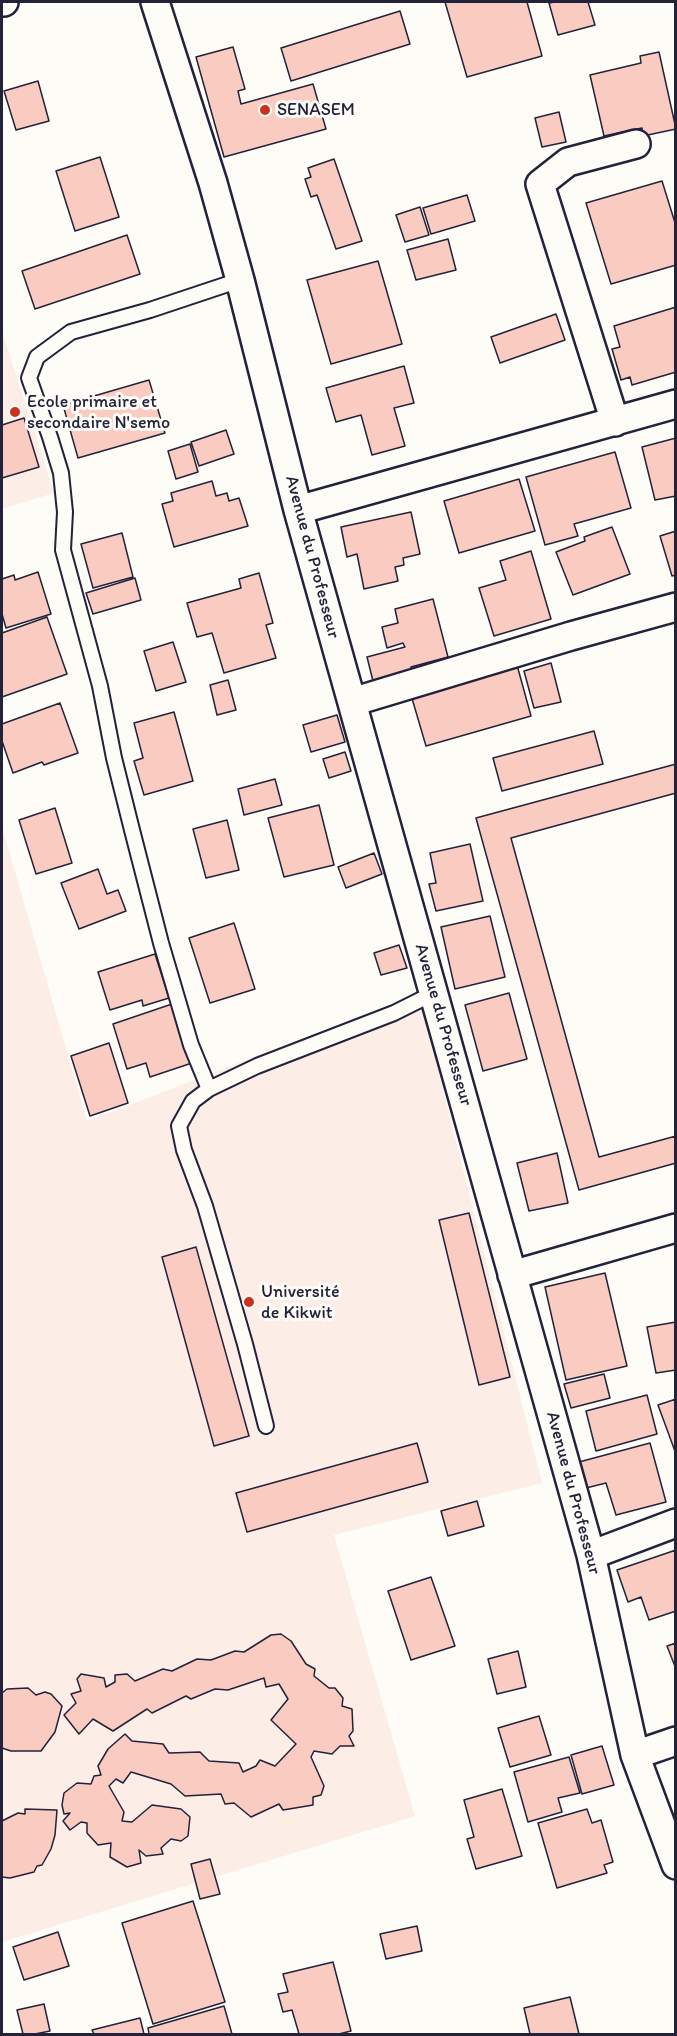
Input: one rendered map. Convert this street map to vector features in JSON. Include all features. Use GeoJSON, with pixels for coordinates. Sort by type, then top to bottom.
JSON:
{"type":"FeatureCollection","features":[{"type":"Feature","properties":{"kind":"street","name":"Avenue du Professeur"},"geometry":{"type":"LineString","coordinates":[[155,2],[213,183],[298,510],[591,1555],[635,1755],[675,1865]]}},
{"type":"Feature","properties":{"kind":"street"},"geometry":{"type":"LineString","coordinates":[[615,422],[540,184],[568,162],[636,144]]}},
{"type":"Feature","properties":{"kind":"street"},"geometry":{"type":"LineString","coordinates":[[298,510],[675,404]]}},
{"type":"Feature","properties":{"kind":"street"},"geometry":{"type":"LineString","coordinates":[[352,702],[675,607]]}},
{"type":"Feature","properties":{"kind":"street"},"geometry":{"type":"LineString","coordinates":[[512,1275],[675,1228]]}},
{"type":"Feature","properties":{"kind":"street"},"geometry":{"type":"LineString","coordinates":[[591,1555],[675,1523]]}},
{"type":"Feature","properties":{"kind":"street"},"geometry":{"type":"LineString","coordinates":[[635,1755],[675,1741]]}},
{"type":"Feature","properties":{"kind":"lane"},"geometry":{"type":"LineString","coordinates":[[209,1089],[191,1045],[161,943],[135,841],[114,758],[100,686],[63,550],[65,512],[61,473],[29,378],[37,357],[71,332],[150,310],[240,280]]}},
{"type":"Feature","properties":{"kind":"lane"},"geometry":{"type":"LineString","coordinates":[[266,1426],[205,1206],[179,1136],[179,1126],[193,1101],[209,1089],[257,1066],[394,1013],[434,993]]}},
{"type":"Feature","properties":{"kind":"shaded area","name":"Ecole primaire et secondaire N'semo"},"geometry":{"type":"Polygon","coordinates":[[[2,331],[54,493],[2,509],[2,331]]]}},
{"type":"Feature","properties":{"kind":"shaded area","name":"Université de Kikwit"},"geometry":{"type":"Polygon","coordinates":[[[2,827],[87,1121],[419,994],[542,1483],[334,1535],[415,1816],[2,1942],[2,827]]]}},
{"type":"Feature","properties":{"kind":"building"},"geometry":{"type":"Polygon","coordinates":[[[445,2],[527,2],[542,56],[467,77],[445,2]]]}},
{"type":"Feature","properties":{"kind":"building"},"geometry":{"type":"Polygon","coordinates":[[[588,2],[595,25],[558,35],[549,3],[588,2]]]}},
{"type":"Feature","properties":{"kind":"building"},"geometry":{"type":"Polygon","coordinates":[[[400,11],[410,44],[291,81],[281,48],[400,11]]]}},
{"type":"Feature","properties":{"kind":"building"},"geometry":{"type":"Polygon","coordinates":[[[233,47],[245,89],[238,91],[241,104],[313,84],[326,129],[224,157],[196,57],[233,47]]]}},
{"type":"Feature","properties":{"kind":"building"},"geometry":{"type":"Polygon","coordinates":[[[659,52],[676,129],[643,136],[642,128],[604,136],[590,75],[641,63],[640,56],[659,52]]]}},
{"type":"Feature","properties":{"kind":"building"},"geometry":{"type":"Polygon","coordinates":[[[38,81],[49,121],[16,130],[4,91],[38,81]]]}},
{"type":"Feature","properties":{"kind":"building"},"geometry":{"type":"Polygon","coordinates":[[[559,112],[566,142],[542,147],[535,118],[559,112]]]}},
{"type":"Feature","properties":{"kind":"building"},"geometry":{"type":"Polygon","coordinates":[[[100,157],[119,217],[75,231],[56,171],[100,157]]]}},
{"type":"Feature","properties":{"kind":"building"},"geometry":{"type":"Polygon","coordinates":[[[334,159],[362,241],[336,249],[317,195],[311,197],[305,179],[311,177],[308,168],[334,159]]]}},
{"type":"Feature","properties":{"kind":"building"},"geometry":{"type":"Polygon","coordinates":[[[662,181],[676,226],[676,265],[611,284],[586,203],[662,181]]]}},
{"type":"Feature","properties":{"kind":"building"},"geometry":{"type":"Polygon","coordinates":[[[467,195],[475,221],[431,234],[423,208],[467,195]]]}},
{"type":"Feature","properties":{"kind":"building"},"geometry":{"type":"Polygon","coordinates":[[[420,207],[429,235],[405,242],[396,215],[420,207]]]}},
{"type":"Feature","properties":{"kind":"building"},"geometry":{"type":"Polygon","coordinates":[[[127,235],[140,274],[35,309],[22,271],[127,235]]]}},
{"type":"Feature","properties":{"kind":"building"},"geometry":{"type":"Polygon","coordinates":[[[448,239],[456,270],[416,280],[407,250],[448,239]]]}},
{"type":"Feature","properties":{"kind":"building"},"geometry":{"type":"Polygon","coordinates":[[[378,261],[402,344],[331,364],[307,280],[378,261]]]}},
{"type":"Feature","properties":{"kind":"building"},"geometry":{"type":"Polygon","coordinates":[[[676,307],[676,372],[632,385],[630,377],[621,380],[612,349],[620,347],[614,326],[676,307]]]}},
{"type":"Feature","properties":{"kind":"building"},"geometry":{"type":"Polygon","coordinates":[[[556,314],[565,340],[500,363],[491,337],[556,314]]]}},
{"type":"Feature","properties":{"kind":"building"},"geometry":{"type":"Polygon","coordinates":[[[404,366],[414,403],[394,408],[405,446],[372,455],[361,415],[336,422],[326,388],[404,366]]]}},
{"type":"Feature","properties":{"kind":"building"},"geometry":{"type":"Polygon","coordinates":[[[149,380],[165,433],[78,458],[63,405],[149,380]]]}},
{"type":"Feature","properties":{"kind":"building"},"geometry":{"type":"Polygon","coordinates":[[[24,418],[39,467],[2,478],[2,425],[24,418]]]}},
{"type":"Feature","properties":{"kind":"building"},"geometry":{"type":"Polygon","coordinates":[[[226,430],[234,454],[199,466],[191,442],[226,430]]]}},
{"type":"Feature","properties":{"kind":"building"},"geometry":{"type":"Polygon","coordinates":[[[676,438],[676,496],[655,500],[642,447],[676,438]]]}},
{"type":"Feature","properties":{"kind":"building"},"geometry":{"type":"Polygon","coordinates":[[[190,444],[198,472],[176,479],[168,451],[190,444]]]}},
{"type":"Feature","properties":{"kind":"building"},"geometry":{"type":"Polygon","coordinates":[[[615,452],[631,508],[574,524],[578,536],[545,545],[526,477],[615,452]]]}},
{"type":"Feature","properties":{"kind":"building"},"geometry":{"type":"Polygon","coordinates":[[[519,479],[535,531],[459,553],[444,501],[519,479]]]}},
{"type":"Feature","properties":{"kind":"building"},"geometry":{"type":"Polygon","coordinates":[[[212,481],[216,496],[227,493],[229,501],[239,498],[248,526],[174,547],[162,504],[173,501],[171,493],[212,481]]]}},
{"type":"Feature","properties":{"kind":"building"},"geometry":{"type":"Polygon","coordinates":[[[411,512],[420,554],[403,558],[404,565],[395,567],[398,581],[364,589],[357,554],[347,557],[341,527],[411,512]]]}},
{"type":"Feature","properties":{"kind":"building"},"geometry":{"type":"Polygon","coordinates":[[[612,527],[630,574],[573,595],[556,552],[585,541],[584,537],[612,527]]]}},
{"type":"Feature","properties":{"kind":"building"},"geometry":{"type":"Polygon","coordinates":[[[676,531],[676,575],[672,576],[660,536],[676,531]]]}},
{"type":"Feature","properties":{"kind":"building"},"geometry":{"type":"Polygon","coordinates":[[[122,533],[133,577],[93,588],[81,544],[122,533]]]}},
{"type":"Feature","properties":{"kind":"building"},"geometry":{"type":"Polygon","coordinates":[[[531,551],[551,619],[494,636],[479,588],[506,580],[500,561],[531,551]]]}},
{"type":"Feature","properties":{"kind":"building"},"geometry":{"type":"Polygon","coordinates":[[[38,572],[51,614],[6,628],[2,614],[2,579],[14,575],[15,580],[38,572]]]}},
{"type":"Feature","properties":{"kind":"building"},"geometry":{"type":"Polygon","coordinates":[[[259,573],[273,623],[266,625],[276,658],[224,673],[212,633],[197,637],[187,603],[241,588],[239,579],[259,573]]]}},
{"type":"Feature","properties":{"kind":"building"},"geometry":{"type":"Polygon","coordinates":[[[135,578],[141,600],[93,614],[86,593],[135,578]]]}},
{"type":"Feature","properties":{"kind":"building"},"geometry":{"type":"Polygon","coordinates":[[[433,599],[448,657],[411,667],[413,675],[374,685],[367,657],[405,647],[403,643],[387,648],[382,627],[398,623],[395,609],[433,599]]]}},
{"type":"Feature","properties":{"kind":"building"},"geometry":{"type":"Polygon","coordinates":[[[47,617],[67,674],[2,697],[2,633],[47,617]]]}},
{"type":"Feature","properties":{"kind":"building"},"geometry":{"type":"Polygon","coordinates":[[[173,642],[186,682],[156,691],[144,651],[173,642]]]}},
{"type":"Feature","properties":{"kind":"building"},"geometry":{"type":"Polygon","coordinates":[[[551,663],[561,702],[534,708],[524,671],[551,663]]]}},
{"type":"Feature","properties":{"kind":"building"},"geometry":{"type":"Polygon","coordinates":[[[517,665],[531,716],[426,746],[411,695],[517,665]]]}},
{"type":"Feature","properties":{"kind":"building"},"geometry":{"type":"Polygon","coordinates":[[[228,680],[236,710],[217,715],[210,685],[228,680]]]}},
{"type":"Feature","properties":{"kind":"building"},"geometry":{"type":"Polygon","coordinates":[[[60,703],[78,753],[44,765],[42,762],[13,773],[2,741],[2,724],[60,703]]]}},
{"type":"Feature","properties":{"kind":"building"},"geometry":{"type":"Polygon","coordinates":[[[174,712],[193,781],[144,795],[134,761],[143,758],[134,723],[174,712]]]}},
{"type":"Feature","properties":{"kind":"building"},"geometry":{"type":"Polygon","coordinates":[[[337,715],[345,742],[311,752],[303,725],[337,715]]]}},
{"type":"Feature","properties":{"kind":"building"},"geometry":{"type":"Polygon","coordinates":[[[594,731],[603,764],[502,791],[493,758],[594,731]]]}},
{"type":"Feature","properties":{"kind":"building"},"geometry":{"type":"Polygon","coordinates":[[[345,752],[351,771],[329,778],[323,759],[345,752]]]}},
{"type":"Feature","properties":{"kind":"building"},"geometry":{"type":"Polygon","coordinates":[[[676,764],[676,793],[511,838],[599,1157],[676,1136],[676,1163],[579,1190],[476,818],[676,764]]]}},
{"type":"Feature","properties":{"kind":"building"},"geometry":{"type":"Polygon","coordinates":[[[275,779],[282,805],[244,815],[238,789],[275,779]]]}},
{"type":"Feature","properties":{"kind":"building"},"geometry":{"type":"Polygon","coordinates":[[[319,805],[334,865],[284,877],[268,818],[319,805]]]}},
{"type":"Feature","properties":{"kind":"building"},"geometry":{"type":"Polygon","coordinates":[[[55,808],[72,863],[36,874],[19,820],[55,808]]]}},
{"type":"Feature","properties":{"kind":"building"},"geometry":{"type":"Polygon","coordinates":[[[227,820],[239,870],[206,878],[193,829],[227,820]]]}},
{"type":"Feature","properties":{"kind":"building"},"geometry":{"type":"Polygon","coordinates":[[[470,844],[483,901],[436,911],[429,884],[436,883],[430,853],[470,844]]]}},
{"type":"Feature","properties":{"kind":"building"},"geometry":{"type":"Polygon","coordinates":[[[374,853],[382,874],[346,888],[338,867],[374,853]]]}},
{"type":"Feature","properties":{"kind":"building"},"geometry":{"type":"Polygon","coordinates":[[[98,869],[107,894],[118,890],[126,911],[79,929],[61,883],[98,869]]]}},
{"type":"Feature","properties":{"kind":"building"},"geometry":{"type":"Polygon","coordinates":[[[490,916],[505,977],[455,989],[441,927],[490,916]]]}},
{"type":"Feature","properties":{"kind":"building"},"geometry":{"type":"Polygon","coordinates":[[[234,923],[255,989],[210,1003],[189,938],[234,923]]]}},
{"type":"Feature","properties":{"kind":"building"},"geometry":{"type":"Polygon","coordinates":[[[399,945],[407,968],[381,975],[374,953],[399,945]]]}},
{"type":"Feature","properties":{"kind":"building"},"geometry":{"type":"Polygon","coordinates":[[[155,954],[169,998],[143,1006],[142,1000],[110,1010],[98,972],[155,954]]]}},
{"type":"Feature","properties":{"kind":"building"},"geometry":{"type":"Polygon","coordinates":[[[509,993],[527,1059],[483,1071],[465,1005],[509,993]]]}},
{"type":"Feature","properties":{"kind":"building"},"geometry":{"type":"Polygon","coordinates":[[[172,1004],[192,1063],[150,1077],[146,1063],[127,1069],[113,1024],[172,1004]]]}},
{"type":"Feature","properties":{"kind":"building"},"geometry":{"type":"Polygon","coordinates":[[[109,1043],[128,1103],[90,1116],[71,1056],[109,1043]]]}},
{"type":"Feature","properties":{"kind":"building"},"geometry":{"type":"Polygon","coordinates":[[[557,1153],[568,1203],[529,1211],[517,1163],[557,1153]]]}},
{"type":"Feature","properties":{"kind":"building"},"geometry":{"type":"Polygon","coordinates":[[[469,1213],[510,1377],[479,1385],[439,1220],[469,1213]]]}},
{"type":"Feature","properties":{"kind":"building"},"geometry":{"type":"Polygon","coordinates":[[[196,1247],[249,1436],[214,1446],[162,1257],[196,1247]]]}},
{"type":"Feature","properties":{"kind":"building"},"geometry":{"type":"Polygon","coordinates":[[[605,1273],[627,1366],[566,1380],[545,1287],[605,1273]]]}},
{"type":"Feature","properties":{"kind":"building"},"geometry":{"type":"Polygon","coordinates":[[[676,1322],[676,1370],[656,1373],[647,1327],[676,1322]]]}},
{"type":"Feature","properties":{"kind":"building"},"geometry":{"type":"Polygon","coordinates":[[[604,1374],[610,1398],[571,1408],[564,1384],[604,1374]]]}},
{"type":"Feature","properties":{"kind":"building"},"geometry":{"type":"Polygon","coordinates":[[[647,1395],[657,1434],[596,1451],[586,1411],[647,1395]]]}},
{"type":"Feature","properties":{"kind":"building"},"geometry":{"type":"Polygon","coordinates":[[[676,1399],[676,1454],[658,1405],[676,1399]]]}},
{"type":"Feature","properties":{"kind":"building"},"geometry":{"type":"Polygon","coordinates":[[[417,1443],[428,1482],[247,1532],[236,1493],[417,1443]]]}},
{"type":"Feature","properties":{"kind":"building"},"geometry":{"type":"Polygon","coordinates":[[[650,1443],[666,1502],[616,1515],[606,1483],[586,1488],[579,1462],[650,1443]]]}},
{"type":"Feature","properties":{"kind":"building"},"geometry":{"type":"Polygon","coordinates":[[[477,1501],[484,1526],[448,1536],[441,1511],[477,1501]]]}},
{"type":"Feature","properties":{"kind":"building"},"geometry":{"type":"Polygon","coordinates":[[[676,1550],[676,1611],[649,1620],[641,1597],[628,1602],[617,1570],[676,1550]]]}},
{"type":"Feature","properties":{"kind":"building"},"geometry":{"type":"Polygon","coordinates":[[[431,1577],[455,1646],[411,1660],[388,1591],[431,1577]]]}},
{"type":"Feature","properties":{"kind":"building"},"geometry":{"type":"Polygon","coordinates":[[[281,1634],[291,1641],[306,1664],[315,1669],[314,1676],[329,1688],[335,1688],[343,1698],[342,1706],[352,1709],[353,1731],[349,1736],[354,1746],[340,1746],[332,1754],[314,1751],[311,1757],[324,1786],[321,1795],[313,1797],[313,1805],[283,1810],[279,1804],[251,1817],[234,1803],[225,1804],[221,1794],[185,1796],[171,1784],[131,1772],[123,1783],[116,1779],[109,1786],[124,1812],[122,1821],[132,1822],[152,1805],[181,1809],[190,1817],[188,1836],[181,1841],[171,1839],[161,1848],[163,1854],[146,1856],[139,1850],[141,1863],[127,1867],[110,1857],[111,1843],[98,1845],[87,1833],[87,1823],[81,1822],[70,1830],[63,1821],[70,1813],[64,1814],[62,1805],[64,1793],[77,1783],[91,1784],[94,1776],[101,1775],[98,1766],[108,1749],[125,1734],[132,1741],[163,1744],[169,1753],[200,1752],[209,1761],[239,1763],[243,1772],[256,1766],[260,1760],[275,1766],[296,1744],[271,1720],[288,1699],[279,1684],[266,1687],[264,1678],[228,1690],[215,1689],[191,1699],[186,1696],[152,1713],[147,1709],[113,1731],[93,1719],[79,1734],[64,1715],[76,1703],[71,1694],[81,1691],[77,1679],[81,1674],[104,1678],[106,1687],[115,1682],[115,1675],[127,1674],[135,1681],[163,1669],[172,1671],[197,1659],[211,1660],[235,1651],[244,1652],[271,1635],[281,1634]]]}},
{"type":"Feature","properties":{"kind":"building"},"geometry":{"type":"Polygon","coordinates":[[[676,1643],[676,1669],[667,1646],[676,1643]]]}},
{"type":"Feature","properties":{"kind":"building"},"geometry":{"type":"Polygon","coordinates":[[[518,1651],[526,1687],[497,1694],[488,1659],[518,1651]]]}},
{"type":"Feature","properties":{"kind":"building"},"geometry":{"type":"Polygon","coordinates":[[[28,1688],[36,1695],[45,1692],[51,1694],[62,1706],[55,1732],[41,1751],[11,1751],[2,1748],[2,1693],[7,1689],[28,1688]]]}},
{"type":"Feature","properties":{"kind":"building"},"geometry":{"type":"Polygon","coordinates":[[[539,1716],[551,1755],[510,1767],[498,1728],[539,1716]]]}},
{"type":"Feature","properties":{"kind":"building"},"geometry":{"type":"Polygon","coordinates":[[[602,1746],[614,1785],[582,1794],[571,1755],[602,1746]]]}},
{"type":"Feature","properties":{"kind":"building"},"geometry":{"type":"Polygon","coordinates":[[[569,1757],[580,1793],[558,1798],[562,1812],[528,1822],[514,1772],[569,1757]]]}},
{"type":"Feature","properties":{"kind":"building"},"geometry":{"type":"Polygon","coordinates":[[[502,1789],[522,1856],[476,1869],[467,1839],[474,1837],[464,1800],[502,1789]]]}},
{"type":"Feature","properties":{"kind":"building"},"geometry":{"type":"Polygon","coordinates":[[[25,1809],[57,1810],[55,1835],[51,1849],[42,1865],[37,1866],[34,1872],[10,1878],[2,1877],[2,1821],[18,1813],[25,1814],[25,1809]]]}},
{"type":"Feature","properties":{"kind":"building"},"geometry":{"type":"Polygon","coordinates":[[[587,1809],[592,1823],[601,1820],[613,1862],[604,1865],[607,1873],[557,1888],[538,1823],[587,1809]]]}},
{"type":"Feature","properties":{"kind":"building"},"geometry":{"type":"Polygon","coordinates":[[[210,1859],[220,1894],[200,1899],[191,1864],[210,1859]]]}},
{"type":"Feature","properties":{"kind":"building"},"geometry":{"type":"Polygon","coordinates":[[[193,1901],[225,2002],[153,2024],[122,1923],[193,1901]]]}},
{"type":"Feature","properties":{"kind":"building"},"geometry":{"type":"Polygon","coordinates":[[[417,1926],[422,1951],[386,1959],[380,1934],[417,1926]]]}},
{"type":"Feature","properties":{"kind":"building"},"geometry":{"type":"Polygon","coordinates":[[[58,1932],[69,1966],[24,1980],[13,1947],[58,1932]]]}},
{"type":"Feature","properties":{"kind":"building"},"geometry":{"type":"Polygon","coordinates":[[[333,1962],[351,2031],[339,2034],[299,2034],[292,2010],[283,2012],[278,1994],[288,1992],[283,1974],[333,1962]]]}},
{"type":"Feature","properties":{"kind":"building"},"geometry":{"type":"Polygon","coordinates":[[[570,1997],[579,2034],[530,2034],[524,2008],[570,1997]]]}},
{"type":"Feature","properties":{"kind":"building"},"geometry":{"type":"Polygon","coordinates":[[[44,2004],[50,2031],[23,2034],[17,2010],[44,2004]]]}},
{"type":"Feature","properties":{"kind":"building"},"geometry":{"type":"Polygon","coordinates":[[[224,2006],[232,2034],[149,2034],[148,2028],[224,2006]]]}},
{"type":"Feature","properties":{"kind":"building"},"geometry":{"type":"Polygon","coordinates":[[[140,2018],[144,2034],[94,2034],[92,2030],[140,2018]]]}},
{"type":"Feature","properties":{"kind":"place","name":"SENASEM"},"geometry":{"type":"Point","coordinates":[265,110]}},
{"type":"Feature","properties":{"kind":"place","name":"Ecole primaire et secondaire N'semo"},"geometry":{"type":"Point","coordinates":[15,412]}},
{"type":"Feature","properties":{"kind":"place","name":"Université de Kikwit"},"geometry":{"type":"Point","coordinates":[249,1302]}}]}
